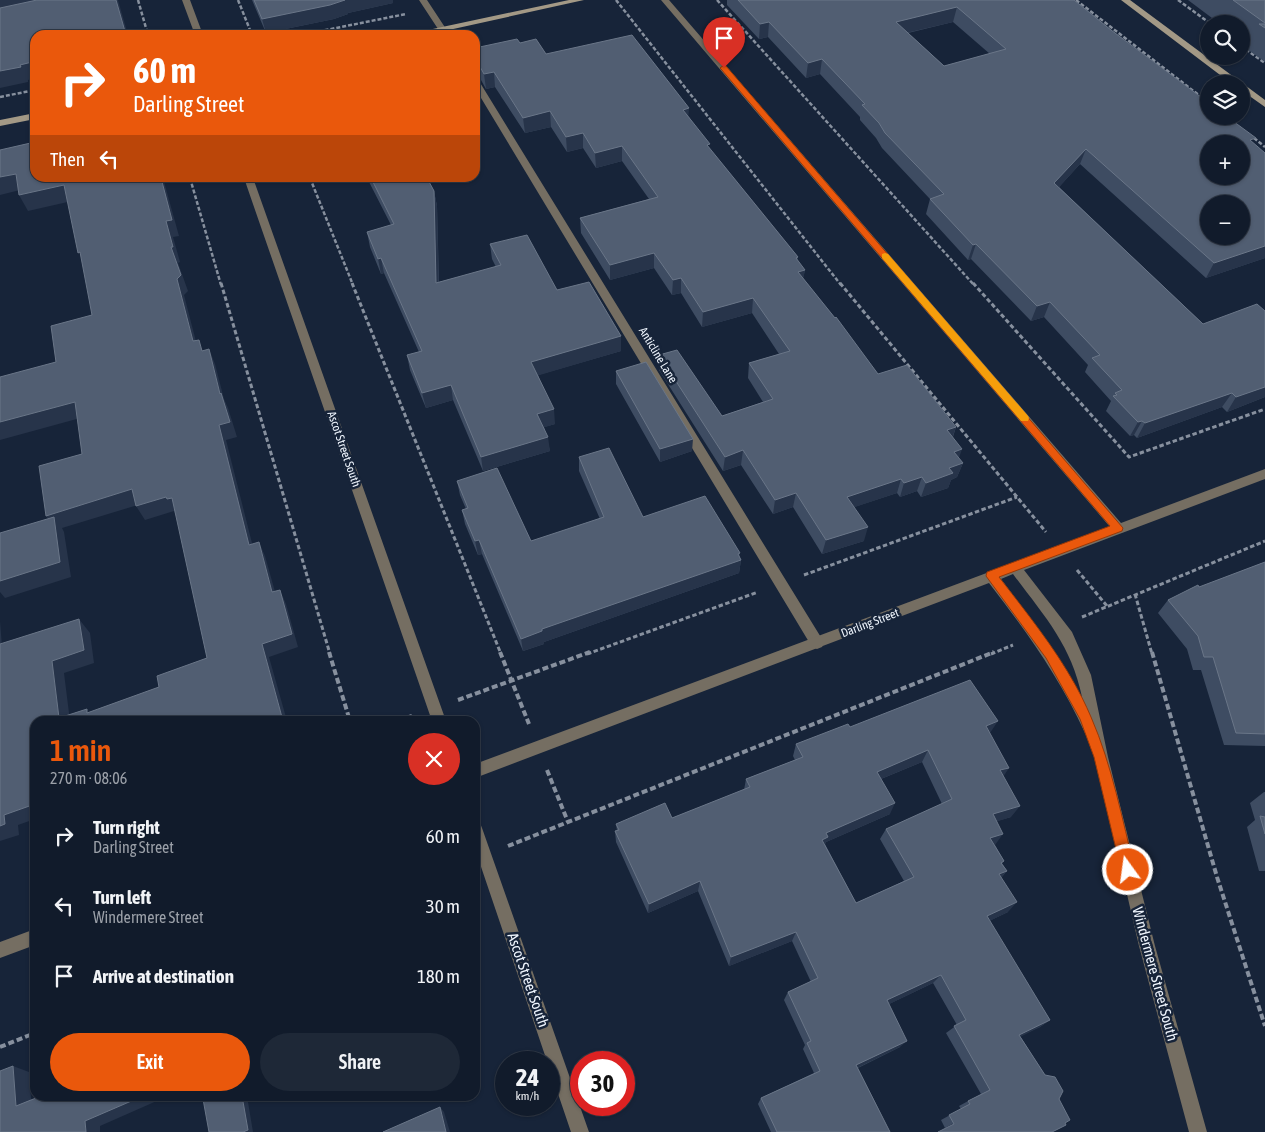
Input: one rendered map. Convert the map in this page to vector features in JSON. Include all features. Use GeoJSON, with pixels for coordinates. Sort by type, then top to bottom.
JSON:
{"type":"FeatureCollection","features":[{"type":"Feature","properties":{"kind":"main road"},"geometry":{"type":"LineString","coordinates":[[452,30],[580,0]]}},
{"type":"Feature","properties":{"kind":"main road"},"geometry":{"type":"LineString","coordinates":[[1126,0],[1226,75]]}},
{"type":"Feature","properties":{"kind":"main road"},"geometry":{"type":"LineString","coordinates":[[1250,93],[1265,104]]}},
{"type":"Feature","properties":{"kind":"main road"},"geometry":{"type":"LineString","coordinates":[[0,123],[30,117]]}},
{"type":"Feature","properties":{"kind":"street"},"geometry":{"type":"LineString","coordinates":[[186,0],[197,30]]}},
{"type":"Feature","properties":{"kind":"street"},"geometry":{"type":"LineString","coordinates":[[423,0],[443,30]]}},
{"type":"Feature","properties":{"kind":"street"},"geometry":{"type":"LineString","coordinates":[[665,0],[1118,528]]}},
{"type":"Feature","properties":{"kind":"street","name":"Anticline Lane"},"geometry":{"type":"LineString","coordinates":[[480,89],[817,643]]}},
{"type":"Feature","properties":{"kind":"street","name":"Ascot Street South"},"geometry":{"type":"LineString","coordinates":[[249,182],[437,716]]}},
{"type":"Feature","properties":{"kind":"street","name":"Darling Street"},"geometry":{"type":"LineString","coordinates":[[480,769],[1265,474]]}},
{"type":"Feature","properties":{"kind":"street","name":"Windermere Street South"},"geometry":{"type":"LineString","coordinates":[[1014,567],[1060,626],[1072,647],[1084,675],[1100,757],[1147,946],[1198,1132]]}},
{"type":"Feature","properties":{"kind":"street","name":"Windermere Street South"},"geometry":{"type":"LineString","coordinates":[[991,576],[1060,670],[1076,697],[1100,757]]}},
{"type":"Feature","properties":{"kind":"street","name":"Ascot Street South"},"geometry":{"type":"LineString","coordinates":[[480,842],[580,1132]]}},
{"type":"Feature","properties":{"kind":"street"},"geometry":{"type":"LineString","coordinates":[[0,950],[30,939]]}},
{"type":"Feature","properties":{"kind":"path"},"geometry":{"type":"LineString","coordinates":[[138,0],[147,30]]}},
{"type":"Feature","properties":{"kind":"path"},"geometry":{"type":"LineString","coordinates":[[238,0],[250,30]]}},
{"type":"Feature","properties":{"kind":"path"},"geometry":{"type":"LineString","coordinates":[[460,700],[1017,497],[810,247],[616,0]]}},
{"type":"Feature","properties":{"kind":"path"},"geometry":{"type":"LineString","coordinates":[[716,0],[1129,457],[1265,409]]}},
{"type":"Feature","properties":{"kind":"path"},"geometry":{"type":"LineString","coordinates":[[1076,0],[1200,96]]}},
{"type":"Feature","properties":{"kind":"path"},"geometry":{"type":"LineString","coordinates":[[1178,0],[1200,16]]}},
{"type":"Feature","properties":{"kind":"path"},"geometry":{"type":"LineString","coordinates":[[326,30],[429,9]]}},
{"type":"Feature","properties":{"kind":"path"},"geometry":{"type":"LineString","coordinates":[[1250,52],[1265,63]]}},
{"type":"Feature","properties":{"kind":"path"},"geometry":{"type":"LineString","coordinates":[[0,97],[30,91]]}},
{"type":"Feature","properties":{"kind":"path"},"geometry":{"type":"LineString","coordinates":[[1252,137],[1265,147]]}},
{"type":"Feature","properties":{"kind":"path"},"geometry":{"type":"LineString","coordinates":[[191,182],[295,540],[348,716]]}},
{"type":"Feature","properties":{"kind":"path"},"geometry":{"type":"LineString","coordinates":[[312,182],[568,822]]}},
{"type":"Feature","properties":{"kind":"path"},"geometry":{"type":"LineString","coordinates":[[1060,626],[1265,541]]}},
{"type":"Feature","properties":{"kind":"path"},"geometry":{"type":"LineString","coordinates":[[1135,594],[1217,877],[1265,1026]]}},
{"type":"Feature","properties":{"kind":"path"},"geometry":{"type":"LineString","coordinates":[[485,855],[1036,636]]}},
{"type":"Feature","properties":{"kind":"path"},"geometry":{"type":"LineString","coordinates":[[0,1047],[30,1035]]}},
{"type":"Feature","properties":{"kind":"building"},"geometry":{"type":"Polygon","coordinates":[[[37,0],[116,0],[125,30],[30,30],[30,62],[20,65],[21,67],[0,71],[0,8],[37,0]]]}},
{"type":"Feature","properties":{"kind":"building"},"geometry":{"type":"Polygon","coordinates":[[[254,0],[345,0],[330,5],[262,19],[254,0]]]}},
{"type":"Feature","properties":{"kind":"building"},"geometry":{"type":"Polygon","coordinates":[[[738,0],[1074,0],[1200,96],[1200,125],[1238,125],[1256,138],[1250,140],[1265,153],[1265,246],[1214,263],[1086,149],[1054,183],[1203,324],[1257,304],[1265,311],[1265,387],[1236,397],[1232,393],[1145,423],[1142,421],[1138,422],[1113,396],[1122,390],[1092,358],[1100,355],[1050,302],[1037,306],[976,244],[973,245],[930,199],[944,194],[885,133],[879,123],[862,105],[865,104],[822,59],[808,63],[769,22],[760,24],[738,0]],[[957,7],[896,22],[944,66],[1006,49],[957,7]]]}},
{"type":"Feature","properties":{"kind":"building"},"geometry":{"type":"Polygon","coordinates":[[[1233,0],[1265,0],[1265,23],[1233,0]]]}},
{"type":"Feature","properties":{"kind":"building"},"geometry":{"type":"Polygon","coordinates":[[[632,35],[689,108],[683,110],[710,144],[707,145],[798,257],[796,258],[805,270],[798,272],[836,317],[878,374],[907,365],[956,427],[947,430],[962,449],[954,452],[963,463],[949,468],[953,473],[926,483],[922,477],[904,483],[901,479],[847,497],[868,527],[826,540],[796,493],[775,500],[743,450],[725,457],[659,355],[677,350],[722,416],[773,399],[749,363],[790,351],[753,298],[703,312],[681,278],[673,280],[654,253],[610,265],[580,218],[658,197],[622,146],[595,153],[583,133],[566,137],[550,111],[523,118],[494,72],[484,74],[480,67],[480,47],[517,39],[520,43],[536,39],[546,54],[632,35]]]}},
{"type":"Feature","properties":{"kind":"building"},"geometry":{"type":"Polygon","coordinates":[[[30,143],[30,182],[162,182],[172,220],[166,221],[173,247],[171,247],[181,275],[177,279],[193,341],[199,340],[202,351],[209,349],[220,394],[230,422],[219,425],[249,545],[259,542],[272,592],[280,590],[292,634],[262,644],[282,716],[65,716],[87,709],[87,713],[159,687],[157,676],[207,658],[172,498],[167,499],[166,497],[136,506],[132,489],[46,516],[39,466],[82,454],[75,402],[0,422],[0,377],[56,362],[51,326],[92,315],[80,252],[78,253],[64,185],[19,195],[16,174],[0,177],[0,150],[30,143]]]}},
{"type":"Feature","properties":{"kind":"building"},"geometry":{"type":"Polygon","coordinates":[[[373,182],[429,182],[434,191],[436,283],[501,265],[490,244],[527,235],[557,290],[589,282],[621,336],[531,362],[554,409],[537,414],[548,437],[481,457],[451,385],[422,393],[407,355],[422,351],[381,258],[378,259],[367,232],[394,224],[373,182]]]}},
{"type":"Feature","properties":{"kind":"building"},"geometry":{"type":"Polygon","coordinates":[[[646,362],[693,439],[660,449],[616,371],[646,362]]]}},
{"type":"Feature","properties":{"kind":"building"},"geometry":{"type":"Polygon","coordinates":[[[609,448],[643,517],[705,496],[740,553],[738,554],[741,560],[542,629],[542,631],[521,639],[479,540],[475,541],[462,510],[468,508],[457,481],[497,468],[531,541],[604,517],[579,457],[609,448]]]}},
{"type":"Feature","properties":{"kind":"building"},"geometry":{"type":"Polygon","coordinates":[[[54,517],[60,562],[0,581],[0,533],[54,517]]]}},
{"type":"Feature","properties":{"kind":"building"},"geometry":{"type":"Polygon","coordinates":[[[1265,562],[1265,734],[1236,733],[1213,657],[1204,657],[1198,636],[1168,600],[1198,585],[1199,587],[1265,562]]]}},
{"type":"Feature","properties":{"kind":"building"},"geometry":{"type":"Polygon","coordinates":[[[79,619],[84,650],[52,661],[59,716],[30,716],[30,806],[4,815],[5,824],[0,826],[0,644],[79,619]]]}},
{"type":"Feature","properties":{"kind":"building"},"geometry":{"type":"Polygon","coordinates":[[[970,680],[998,721],[986,726],[1009,768],[1000,770],[1020,806],[993,814],[1003,834],[990,838],[1004,861],[1001,863],[1007,871],[999,874],[1017,902],[987,916],[1050,1020],[1019,1035],[1045,1075],[1055,1077],[1063,1091],[1059,1099],[1070,1120],[1065,1123],[1066,1125],[1052,1132],[938,1132],[954,1124],[949,1115],[970,1104],[968,1101],[990,1090],[954,1026],[966,1020],[941,975],[887,1000],[907,1041],[856,1065],[890,1132],[777,1132],[761,1098],[820,1071],[807,1043],[811,1041],[788,992],[818,978],[796,932],[731,957],[700,881],[649,904],[615,831],[619,830],[616,824],[665,803],[672,818],[750,787],[746,779],[803,757],[796,744],[848,724],[850,727],[970,680]],[[928,750],[877,772],[895,803],[826,833],[828,837],[822,840],[856,903],[914,877],[886,829],[952,799],[928,750]]]}},
{"type":"Feature","properties":{"kind":"building"},"geometry":{"type":"Polygon","coordinates":[[[1260,816],[1265,817],[1265,834],[1260,816]]]}},
{"type":"Feature","properties":{"kind":"building"},"geometry":{"type":"Polygon","coordinates":[[[13,1066],[16,1106],[30,1100],[131,1101],[85,1121],[86,1132],[0,1132],[0,1071],[13,1066]]]}},
{"type":"Feature","properties":{"kind":"building"},"geometry":{"type":"Polygon","coordinates":[[[203,1101],[243,1101],[248,1130],[243,1132],[209,1132],[203,1101]]]}},
{"type":"Feature","properties":{"kind":"building"},"geometry":{"type":"Polygon","coordinates":[[[440,1107],[446,1132],[383,1132],[440,1107]]]}},
{"type":"Feature","properties":{"kind":"slow traffic"},"geometry":{"type":"LineString","coordinates":[[885,256],[1024,418]]}},
{"type":"Feature","properties":{"kind":"route"},"geometry":{"type":"LineString","coordinates":[[724,68],[1118,528],[991,576],[1050,654],[1086,717],[1100,757],[1128,870]]}}]}
